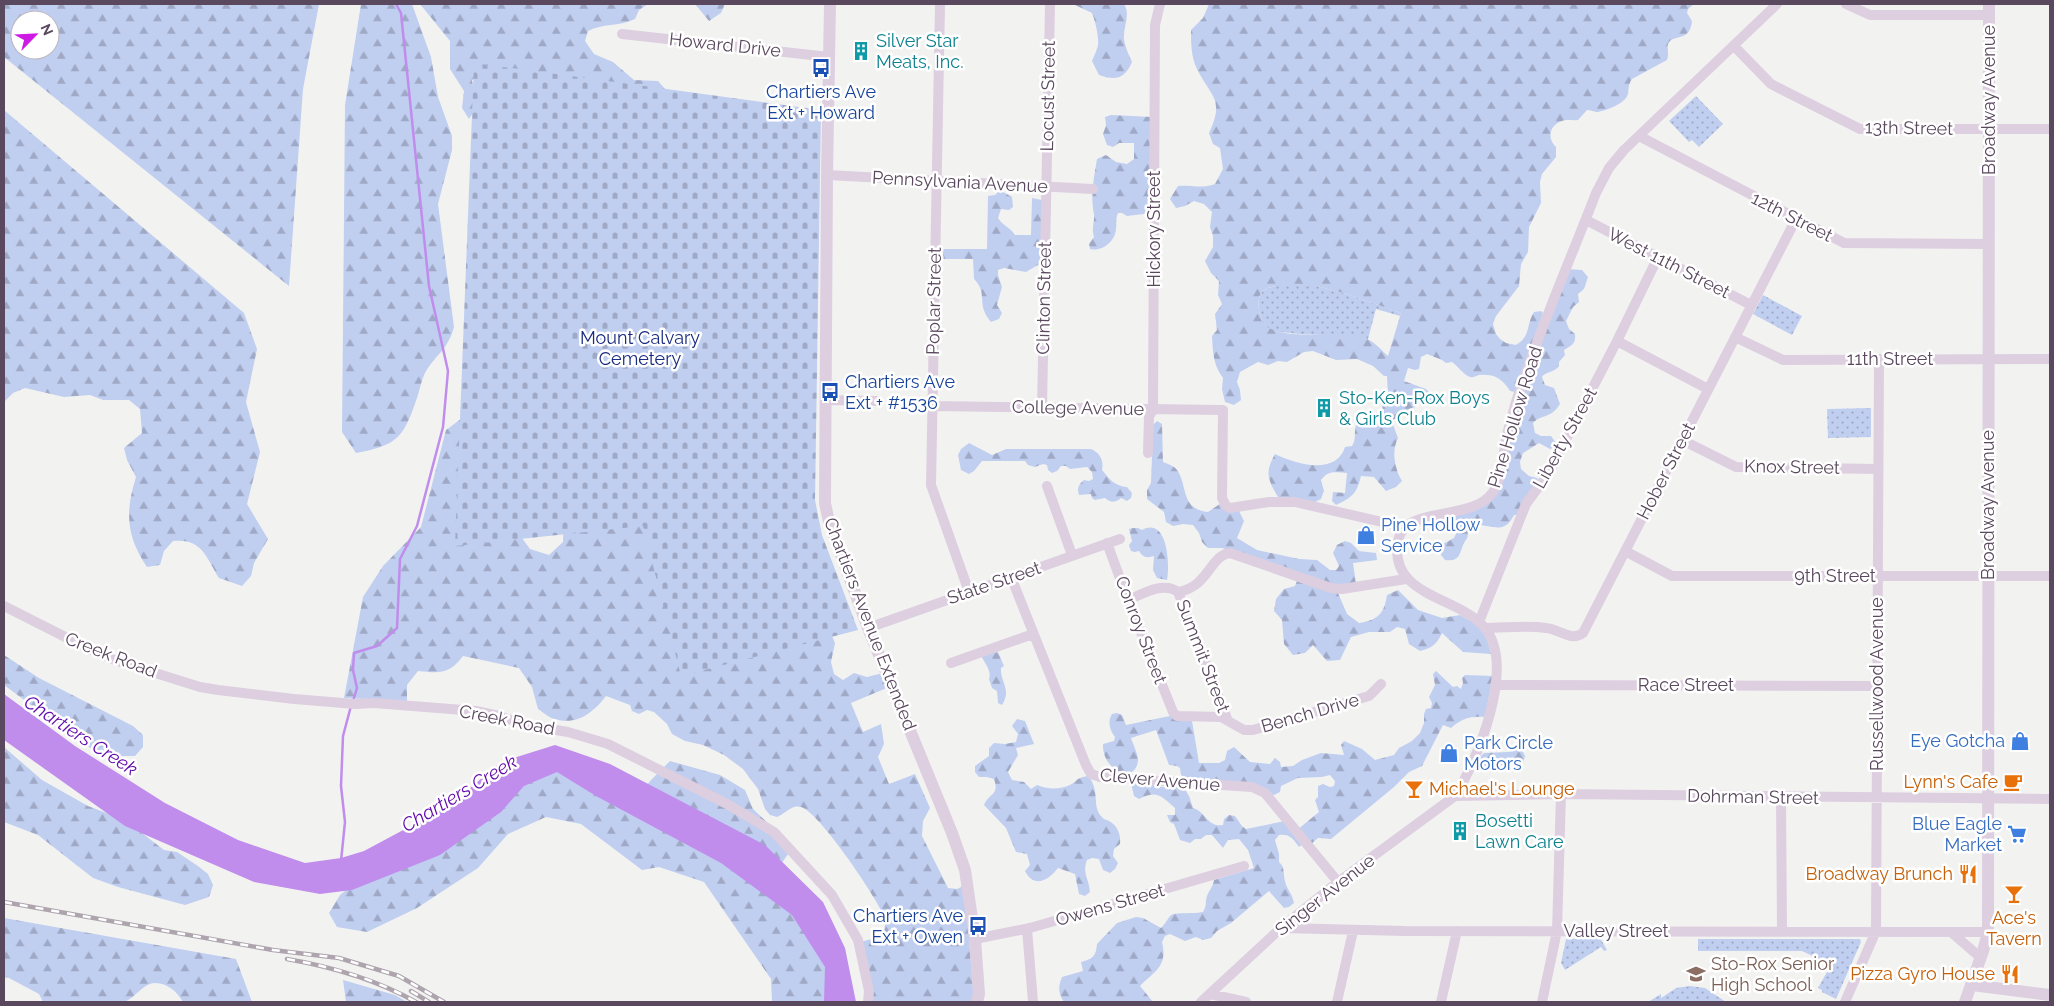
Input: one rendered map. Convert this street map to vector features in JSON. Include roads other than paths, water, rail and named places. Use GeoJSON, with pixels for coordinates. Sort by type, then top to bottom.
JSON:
{"type":"FeatureCollection","features":[{"type":"Feature","properties":{"kind":"street","name":"Chartiers Avenue Extended"},"geometry":{"type":"LineString","coordinates":[[830,4],[825,502],[832,530],[868,628],[952,833],[965,870],[975,939],[979,994],[977,1002]]}},
{"type":"Feature","properties":{"kind":"street","name":"Poplar Street"},"geometry":{"type":"LineString","coordinates":[[940,4],[935,181],[931,485],[969,592]]}},
{"type":"Feature","properties":{"kind":"street","name":"Locust Street"},"geometry":{"type":"LineString","coordinates":[[1046,187],[1050,4]]}},
{"type":"Feature","properties":{"kind":"street","name":"Hickory Street"},"geometry":{"type":"LineString","coordinates":[[1148,453],[1149,417],[1154,409],[1155,26],[1160,4]]}},
{"type":"Feature","properties":{"kind":"street","name":"Pine Hollow Road"},"geometry":{"type":"LineString","coordinates":[[1404,527],[1420,518],[1466,509],[1480,504],[1492,494],[1515,406],[1596,193],[1610,168],[1639,136],[1777,4]]}},
{"type":"Feature","properties":{"kind":"street"},"geometry":{"type":"LineString","coordinates":[[1846,4],[1870,16],[1989,9]]}},
{"type":"Feature","properties":{"kind":"street","name":"Broadway Avenue"},"geometry":{"type":"LineString","coordinates":[[1965,1002],[1988,932],[1989,9]]}},
{"type":"Feature","properties":{"kind":"street","name":"Howard Drive"},"geometry":{"type":"LineString","coordinates":[[622,34],[829,57]]}},
{"type":"Feature","properties":{"kind":"street","name":"13th Street"},"geometry":{"type":"LineString","coordinates":[[1734,46],[1771,84],[1860,128],[2050,129]]}},
{"type":"Feature","properties":{"kind":"street","name":"12th Street"},"geometry":{"type":"LineString","coordinates":[[1639,136],[1844,243],[1989,244]]}},
{"type":"Feature","properties":{"kind":"street","name":"Pennsylvania Avenue"},"geometry":{"type":"LineString","coordinates":[[827,176],[1093,189]]}},
{"type":"Feature","properties":{"kind":"street","name":"Clinton Street"},"geometry":{"type":"LineString","coordinates":[[1042,408],[1046,187]]}},
{"type":"Feature","properties":{"kind":"street","name":"Hober Street"},"geometry":{"type":"LineString","coordinates":[[1482,625],[1547,628],[1573,637],[1583,633],[1796,219]]}},
{"type":"Feature","properties":{"kind":"street","name":"West 11th Street"},"geometry":{"type":"LineString","coordinates":[[1586,220],[1751,305]]}},
{"type":"Feature","properties":{"kind":"street","name":"Liberty Street"},"geometry":{"type":"LineString","coordinates":[[1482,625],[1526,504],[1548,474],[1658,257]]}},
{"type":"Feature","properties":{"kind":"street","name":"11th Street"},"geometry":{"type":"LineString","coordinates":[[1735,337],[1783,360],[2050,359]]}},
{"type":"Feature","properties":{"kind":"street"},"geometry":{"type":"LineString","coordinates":[[1617,341],[1708,389]]}},
{"type":"Feature","properties":{"kind":"street","name":"Russellwood Avenue"},"geometry":{"type":"LineString","coordinates":[[1844,1002],[1876,932],[1879,359]]}},
{"type":"Feature","properties":{"kind":"street"},"geometry":{"type":"LineString","coordinates":[[825,400],[877,401]]}},
{"type":"Feature","properties":{"kind":"street","name":"College Avenue"},"geometry":{"type":"LineString","coordinates":[[933,406],[1223,410],[1222,498],[1226,506],[1230,508],[1269,502],[1294,502],[1404,527]]}},
{"type":"Feature","properties":{"kind":"street","name":"Knox Street"},"geometry":{"type":"LineString","coordinates":[[1682,440],[1736,467],[1878,469]]}},
{"type":"Feature","properties":{"kind":"street"},"geometry":{"type":"LineString","coordinates":[[1047,486],[1072,556]]}},
{"type":"Feature","properties":{"kind":"street"},"geometry":{"type":"LineString","coordinates":[[1404,527],[1400,534],[1397,549],[1406,579],[1482,625],[1492,641],[1496,656],[1495,685],[1481,742],[1455,796]]}},
{"type":"Feature","properties":{"kind":"street","name":"State Street"},"geometry":{"type":"LineString","coordinates":[[868,628],[1120,538]]}},
{"type":"Feature","properties":{"kind":"street","name":"Conroy Street"},"geometry":{"type":"LineString","coordinates":[[1107,543],[1173,712],[1177,716]]}},
{"type":"Feature","properties":{"kind":"street","name":"9th Street"},"geometry":{"type":"LineString","coordinates":[[1625,551],[1672,576],[2050,576]]}},
{"type":"Feature","properties":{"kind":"street"},"geometry":{"type":"LineString","coordinates":[[1128,600],[1163,586],[1172,587],[1178,592],[1186,590],[1197,584],[1207,575],[1217,558],[1223,554],[1230,553],[1331,588],[1406,579]]}},
{"type":"Feature","properties":{"kind":"street","name":"Clever Avenue"},"geometry":{"type":"LineString","coordinates":[[1011,577],[1086,766],[1091,774],[1100,777],[1252,787],[1265,793],[1338,882]]}},
{"type":"Feature","properties":{"kind":"street","name":"Summit Street"},"geometry":{"type":"LineString","coordinates":[[1178,592],[1228,721]]}},
{"type":"Feature","properties":{"kind":"street","name":"Creek Road"},"geometry":{"type":"LineString","coordinates":[[4,606],[90,650],[125,664],[200,687],[355,704],[374,703],[476,711],[526,725],[568,732],[608,744],[728,804],[774,832],[832,896],[858,940],[869,991],[868,1002]]}},
{"type":"Feature","properties":{"kind":"street"},"geometry":{"type":"LineString","coordinates":[[951,663],[1033,634]]}},
{"type":"Feature","properties":{"kind":"street","name":"Bench Drive"},"geometry":{"type":"LineString","coordinates":[[1177,716],[1221,717],[1244,730],[1253,730],[1369,696],[1381,684]]}},
{"type":"Feature","properties":{"kind":"street","name":"Race Street"},"geometry":{"type":"LineString","coordinates":[[1495,685],[1877,686]]}},
{"type":"Feature","properties":{"kind":"street"},"geometry":{"type":"LineString","coordinates":[[1542,1002],[1557,931],[1561,794]]}},
{"type":"Feature","properties":{"kind":"street","name":"Dohrman Street"},"geometry":{"type":"LineString","coordinates":[[1455,796],[1561,794],[2050,800]]}},
{"type":"Feature","properties":{"kind":"street","name":"Singer Avenue"},"geometry":{"type":"LineString","coordinates":[[1201,1002],[1281,928],[1338,882],[1455,796]]}},
{"type":"Feature","properties":{"kind":"street"},"geometry":{"type":"LineString","coordinates":[[1781,798],[1782,931]]}},
{"type":"Feature","properties":{"kind":"street","name":"Owens Street"},"geometry":{"type":"LineString","coordinates":[[975,939],[1027,929],[1244,866]]}},
{"type":"Feature","properties":{"kind":"street","name":"Valley Street"},"geometry":{"type":"LineString","coordinates":[[1281,928],[1353,931],[1988,932]]}},
{"type":"Feature","properties":{"kind":"street"},"geometry":{"type":"LineString","coordinates":[[1027,929],[1033,1002]]}},
{"type":"Feature","properties":{"kind":"street"},"geometry":{"type":"LineString","coordinates":[[1337,1002],[1353,931]]}},
{"type":"Feature","properties":{"kind":"street"},"geometry":{"type":"LineString","coordinates":[[1441,1002],[1457,931]]}},
{"type":"Feature","properties":{"kind":"street"},"geometry":{"type":"LineString","coordinates":[[1951,932],[1981,958]]}},
{"type":"Feature","properties":{"kind":"street"},"geometry":{"type":"LineString","coordinates":[[1972,985],[2050,995]]}},
{"type":"Feature","properties":{"kind":"street"},"geometry":{"type":"LineString","coordinates":[[1210,994],[1246,1002]]}},
{"type":"Feature","properties":{"kind":"waterway"},"geometry":{"type":"LineString","coordinates":[[353,701],[357,688],[353,670],[354,653],[377,646],[397,628],[400,559],[417,526],[443,427],[448,371],[429,286],[401,13],[396,4]]}},
{"type":"Feature","properties":{"kind":"waterway"},"geometry":{"type":"LineString","coordinates":[[341,861],[345,822],[341,786],[343,736],[351,706]]}},
{"type":"Feature","properties":{"kind":"railway"},"geometry":{"type":"LineString","coordinates":[[4,902],[273,950],[339,958],[399,976],[444,1002]]}},
{"type":"Feature","properties":{"kind":"railway"},"geometry":{"type":"LineString","coordinates":[[287,959],[321,966],[369,980],[416,1002]]}},
{"type":"Feature","properties":{"kind":"railway"},"geometry":{"type":"LineString","coordinates":[[411,991],[429,1002]]}},
{"type":"Feature","properties":{"kind":"place","name":"Silver Star Meats, Inc."},"geometry":{"type":"Point","coordinates":[861,51]}},
{"type":"Feature","properties":{"kind":"place","name":"Chartiers Ave Ext + Howard"},"geometry":{"type":"Point","coordinates":[821,68]}},
{"type":"Feature","properties":{"kind":"place","name":"Chartiers Ave Ext + #1536"},"geometry":{"type":"Point","coordinates":[830,392]}},
{"type":"Feature","properties":{"kind":"place","name":"Sto-Ken-Rox Boys & Girls Club"},"geometry":{"type":"Point","coordinates":[1324,408]}},
{"type":"Feature","properties":{"kind":"place","name":"Pine Hollow Service"},"geometry":{"type":"Point","coordinates":[1366,535]}},
{"type":"Feature","properties":{"kind":"place","name":"Eye Gotcha"},"geometry":{"type":"Point","coordinates":[2020,741]}},
{"type":"Feature","properties":{"kind":"place","name":"Park Circle Motors"},"geometry":{"type":"Point","coordinates":[1449,753]}},
{"type":"Feature","properties":{"kind":"place","name":"Lynn's Cafe"},"geometry":{"type":"Point","coordinates":[2013,782]}},
{"type":"Feature","properties":{"kind":"place","name":"Michael's Lounge"},"geometry":{"type":"Point","coordinates":[1414,789]}},
{"type":"Feature","properties":{"kind":"place","name":"Bosetti Lawn Care"},"geometry":{"type":"Point","coordinates":[1460,831]}},
{"type":"Feature","properties":{"kind":"place","name":"Blue Eagle Market"},"geometry":{"type":"Point","coordinates":[2017,834]}},
{"type":"Feature","properties":{"kind":"place","name":"Broadway Brunch"},"geometry":{"type":"Point","coordinates":[1968,874]}},
{"type":"Feature","properties":{"kind":"place","name":"Ace's Tavern"},"geometry":{"type":"Point","coordinates":[2014,894]}},
{"type":"Feature","properties":{"kind":"place","name":"Chartiers Ave Ext + Owen"},"geometry":{"type":"Point","coordinates":[978,926]}},
{"type":"Feature","properties":{"kind":"place","name":"Sto-Rox Senior High School"},"geometry":{"type":"Point","coordinates":[1696,974]}},
{"type":"Feature","properties":{"kind":"place","name":"Pizza Gyro House"},"geometry":{"type":"Point","coordinates":[2010,974]}},
{"type":"Feature","properties":{"kind":"park label","name":"Mount Calvary Cemetery"},"geometry":{"type":"Point","coordinates":[640,348]}},
{"type":"Feature","properties":{"kind":"water label","name":"Chartiers Creek"},"geometry":{"type":"Point","coordinates":[81,735]}},
{"type":"Feature","properties":{"kind":"water label","name":"Chartiers Creek"},"geometry":{"type":"Point","coordinates":[459,793]}}]}
